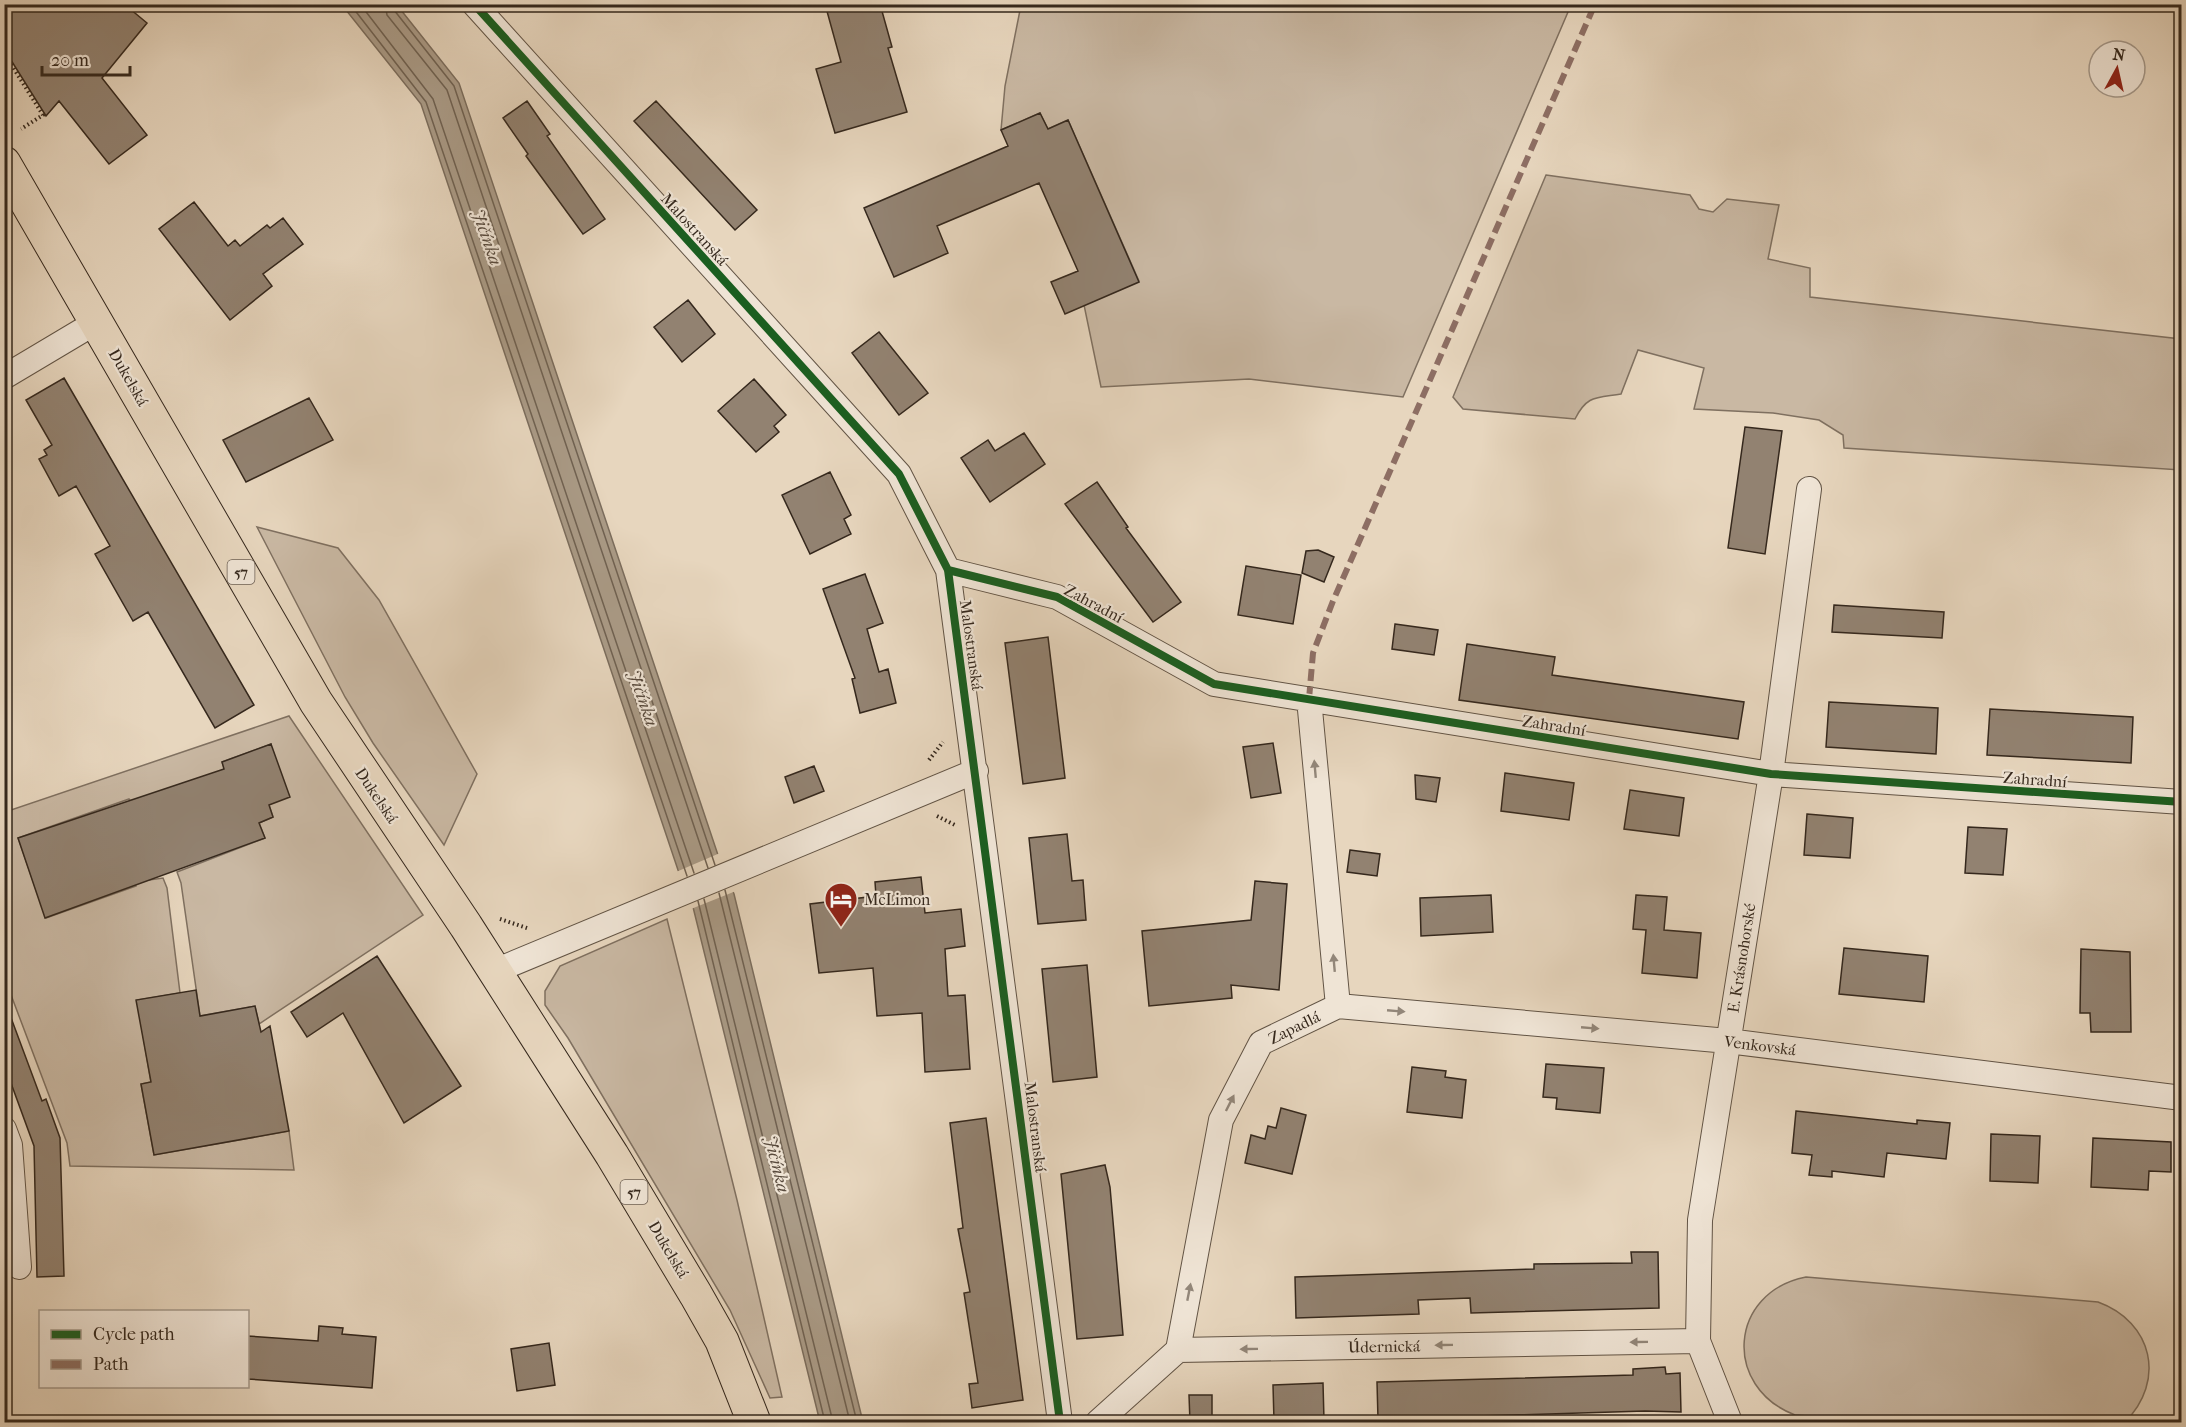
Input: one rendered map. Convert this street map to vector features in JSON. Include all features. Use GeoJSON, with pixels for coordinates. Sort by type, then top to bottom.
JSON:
{"type":"FeatureCollection","features":[{"type":"Feature","properties":{"kind":"main road","name":"Dukelská"},"geometry":{"type":"LineString","coordinates":[[4,163],[98,321],[316,702],[495,971],[612,1155],[696,1295],[722,1341],[754,1422]]}},
{"type":"Feature","properties":{"kind":"street","name":"Malostranská"},"geometry":{"type":"LineString","coordinates":[[474,4],[899,474],[948,570],[1060,1422]]}},
{"type":"Feature","properties":{"kind":"street"},"geometry":{"type":"LineString","coordinates":[[4,377],[98,321]]}},
{"type":"Feature","properties":{"kind":"street","name":"E. Krásnohorské"},"geometry":{"type":"LineString","coordinates":[[1730,1422],[1698,1341],[1700,1220],[1772,774],[1809,489]]}},
{"type":"Feature","properties":{"kind":"street","name":"Zahradní"},"geometry":{"type":"LineString","coordinates":[[948,570],[1057,597],[1214,684],[1772,774],[2181,802]]}},
{"type":"Feature","properties":{"kind":"street","name":"Zapadlá"},"geometry":{"type":"LineString","coordinates":[[1178,1350],[1221,1120],[1261,1043],[1338,1006],[1309,699]]}},
{"type":"Feature","properties":{"kind":"street"},"geometry":{"type":"LineString","coordinates":[[495,971],[660,900],[976,771]]}},
{"type":"Feature","properties":{"kind":"street","name":"Venkovská"},"geometry":{"type":"LineString","coordinates":[[1338,1006],[1728,1041],[2181,1098]]}},
{"type":"Feature","properties":{"kind":"street"},"geometry":{"type":"LineString","coordinates":[[4,1129],[10,1145],[19,1267]]}},
{"type":"Feature","properties":{"kind":"street","name":"Údernická"},"geometry":{"type":"LineString","coordinates":[[1178,1350],[1698,1341]]}},
{"type":"Feature","properties":{"kind":"street"},"geometry":{"type":"LineString","coordinates":[[1098,1422],[1178,1350]]}},
{"type":"Feature","properties":{"kind":"path"},"geometry":{"type":"LineString","coordinates":[[4,53],[43,115],[16,132]]}},
{"type":"Feature","properties":{"kind":"path"},"geometry":{"type":"LineString","coordinates":[[466,926],[484,912],[526,927],[534,927]]}},
{"type":"Feature","properties":{"kind":"shaded area"},"geometry":{"type":"Polygon","coordinates":[[[1021,5],[1571,5],[1403,397],[1249,379],[1101,387],[1084,305],[1139,281],[1068,120],[1048,129],[1040,113],[1001,130],[1005,86],[1021,5]]]}},
{"type":"Feature","properties":{"kind":"shaded area"},"geometry":{"type":"Polygon","coordinates":[[[1546,175],[1690,195],[1699,209],[1713,212],[1727,199],[1779,205],[1768,259],[1810,268],[1810,297],[2181,339],[2181,470],[1844,448],[1843,435],[1819,420],[1773,413],[1694,409],[1704,368],[1638,350],[1621,394],[1593,399],[1579,411],[1575,419],[1463,409],[1453,397],[1546,175]]]}},
{"type":"Feature","properties":{"kind":"shaded area"},"geometry":{"type":"Polygon","coordinates":[[[257,527],[338,548],[379,600],[477,774],[444,845],[373,743],[345,697],[257,527]]]}},
{"type":"Feature","properties":{"kind":"shaded area"},"geometry":{"type":"Polygon","coordinates":[[[289,716],[423,915],[259,1024],[255,1006],[200,1016],[181,883],[177,872],[265,838],[259,823],[273,817],[269,805],[271,744],[222,762],[234,795],[131,802],[129,799],[18,838],[46,918],[136,886],[135,882],[163,878],[167,888],[180,993],[137,1000],[151,1082],[141,1084],[154,1155],[289,1131],[294,1170],[70,1166],[67,1143],[5,979],[5,812],[289,716]]]}},
{"type":"Feature","properties":{"kind":"shaded area"},"geometry":{"type":"Polygon","coordinates":[[[667,919],[737,1200],[782,1397],[770,1398],[730,1310],[568,1038],[545,1005],[545,991],[560,966],[667,919]]]}},
{"type":"Feature","properties":{"kind":"shaded area"},"geometry":{"type":"Polygon","coordinates":[[[1806,1277],[2098,1302],[2117,1311],[2131,1323],[2142,1338],[2148,1354],[2149,1371],[2146,1389],[2138,1406],[2125,1422],[1885,1422],[1795,1415],[1771,1402],[1755,1384],[1746,1363],[1744,1341],[1749,1320],[1762,1301],[1780,1286],[1806,1277]]]}},
{"type":"Feature","properties":{"kind":"water","name":"Jičínka"},"geometry":{"type":"Polygon","coordinates":[[[342,5],[397,5],[459,83],[718,855],[734,894],[863,1422],[820,1422],[693,907],[678,870],[421,104],[342,5]]]}},
{"type":"Feature","properties":{"kind":"pier"},"geometry":{"type":"Polygon","coordinates":[[[720,853],[736,891],[691,909],[676,872],[720,853]]]}},
{"type":"Feature","properties":{"kind":"building"},"geometry":{"type":"Polygon","coordinates":[[[4,4],[124,4],[147,23],[102,78],[147,135],[109,164],[59,101],[46,116],[4,49],[4,4]]]}},
{"type":"Feature","properties":{"kind":"building"},"geometry":{"type":"Polygon","coordinates":[[[825,4],[880,4],[892,47],[888,48],[907,112],[835,133],[816,69],[841,62],[825,4]]]}},
{"type":"Feature","properties":{"kind":"building"},"geometry":{"type":"Polygon","coordinates":[[[527,101],[550,134],[547,136],[605,219],[583,234],[526,156],[528,154],[503,118],[527,101]]]}},
{"type":"Feature","properties":{"kind":"building"},"geometry":{"type":"Polygon","coordinates":[[[656,101],[757,210],[735,230],[634,121],[656,101]]]}},
{"type":"Feature","properties":{"kind":"building"},"geometry":{"type":"Polygon","coordinates":[[[1040,113],[1048,129],[1068,120],[1139,282],[1065,314],[1051,282],[1078,271],[1039,183],[937,226],[948,253],[894,277],[864,208],[1008,146],[1001,130],[1040,113]]]}},
{"type":"Feature","properties":{"kind":"building"},"geometry":{"type":"Polygon","coordinates":[[[194,202],[228,246],[235,240],[240,246],[267,225],[270,228],[283,218],[303,244],[263,274],[272,286],[230,320],[159,229],[194,202]]]}},
{"type":"Feature","properties":{"kind":"building"},"geometry":{"type":"Polygon","coordinates":[[[688,300],[715,334],[682,362],[654,327],[688,300]]]}},
{"type":"Feature","properties":{"kind":"building"},"geometry":{"type":"Polygon","coordinates":[[[879,332],[928,393],[899,415],[852,353],[879,332]]]}},
{"type":"Feature","properties":{"kind":"building"},"geometry":{"type":"Polygon","coordinates":[[[64,378],[254,705],[215,728],[148,612],[133,621],[95,554],[110,546],[76,486],[59,496],[39,459],[47,455],[44,450],[52,445],[26,400],[64,378]]]}},
{"type":"Feature","properties":{"kind":"building"},"geometry":{"type":"Polygon","coordinates":[[[754,379],[786,415],[774,426],[779,432],[756,452],[718,411],[754,379]]]}},
{"type":"Feature","properties":{"kind":"building"},"geometry":{"type":"Polygon","coordinates":[[[309,398],[333,440],[246,482],[223,440],[309,398]]]}},
{"type":"Feature","properties":{"kind":"building"},"geometry":{"type":"Polygon","coordinates":[[[1745,427],[1782,431],[1765,554],[1728,548],[1745,427]]]}},
{"type":"Feature","properties":{"kind":"building"},"geometry":{"type":"Polygon","coordinates":[[[1024,433],[1045,464],[990,502],[961,458],[988,440],[995,451],[1024,433]]]}},
{"type":"Feature","properties":{"kind":"building"},"geometry":{"type":"Polygon","coordinates":[[[830,472],[851,515],[844,519],[851,534],[810,554],[782,495],[830,472]]]}},
{"type":"Feature","properties":{"kind":"building"},"geometry":{"type":"Polygon","coordinates":[[[1097,482],[1128,527],[1126,528],[1181,602],[1153,622],[1065,504],[1097,482]]]}},
{"type":"Feature","properties":{"kind":"building"},"geometry":{"type":"Polygon","coordinates":[[[1318,550],[1334,557],[1324,582],[1302,573],[1306,551],[1318,550]]]}},
{"type":"Feature","properties":{"kind":"building"},"geometry":{"type":"Polygon","coordinates":[[[1246,566],[1301,575],[1293,624],[1238,615],[1246,566]]]}},
{"type":"Feature","properties":{"kind":"building"},"geometry":{"type":"Polygon","coordinates":[[[865,574],[883,623],[867,629],[879,672],[888,669],[896,703],[860,713],[852,679],[855,678],[823,589],[865,574]]]}},
{"type":"Feature","properties":{"kind":"building"},"geometry":{"type":"Polygon","coordinates":[[[1834,605],[1944,612],[1942,638],[1832,632],[1834,605]]]}},
{"type":"Feature","properties":{"kind":"building"},"geometry":{"type":"Polygon","coordinates":[[[1395,624],[1438,630],[1434,655],[1392,649],[1395,624]]]}},
{"type":"Feature","properties":{"kind":"building"},"geometry":{"type":"Polygon","coordinates":[[[1048,637],[1065,778],[1023,784],[1005,643],[1048,637]]]}},
{"type":"Feature","properties":{"kind":"building"},"geometry":{"type":"Polygon","coordinates":[[[1467,644],[1555,657],[1552,675],[1744,702],[1738,739],[1459,700],[1467,644]]]}},
{"type":"Feature","properties":{"kind":"building"},"geometry":{"type":"Polygon","coordinates":[[[1829,702],[1938,708],[1936,754],[1826,747],[1829,702]]]}},
{"type":"Feature","properties":{"kind":"building"},"geometry":{"type":"Polygon","coordinates":[[[1990,709],[2133,717],[2131,763],[1987,755],[1990,709]]]}},
{"type":"Feature","properties":{"kind":"building"},"geometry":{"type":"Polygon","coordinates":[[[1273,743],[1281,793],[1251,798],[1243,747],[1273,743]]]}},
{"type":"Feature","properties":{"kind":"building"},"geometry":{"type":"Polygon","coordinates":[[[271,744],[290,797],[269,805],[273,817],[259,823],[265,838],[45,918],[18,838],[224,769],[222,762],[271,744]]]}},
{"type":"Feature","properties":{"kind":"building"},"geometry":{"type":"Polygon","coordinates":[[[814,766],[824,791],[794,803],[785,777],[814,766]]]}},
{"type":"Feature","properties":{"kind":"building"},"geometry":{"type":"Polygon","coordinates":[[[1505,773],[1574,783],[1569,820],[1501,811],[1505,773]]]}},
{"type":"Feature","properties":{"kind":"building"},"geometry":{"type":"Polygon","coordinates":[[[1415,775],[1440,778],[1436,802],[1416,799],[1415,775]]]}},
{"type":"Feature","properties":{"kind":"building"},"geometry":{"type":"Polygon","coordinates":[[[1630,790],[1684,798],[1679,836],[1624,829],[1630,790]]]}},
{"type":"Feature","properties":{"kind":"building"},"geometry":{"type":"Polygon","coordinates":[[[1807,814],[1853,818],[1850,858],[1804,855],[1807,814]]]}},
{"type":"Feature","properties":{"kind":"building"},"geometry":{"type":"Polygon","coordinates":[[[1968,827],[2007,829],[2003,875],[1965,873],[1968,827]]]}},
{"type":"Feature","properties":{"kind":"building"},"geometry":{"type":"Polygon","coordinates":[[[1067,834],[1072,881],[1083,880],[1086,920],[1038,924],[1029,838],[1067,834]]]}},
{"type":"Feature","properties":{"kind":"building"},"geometry":{"type":"Polygon","coordinates":[[[1350,850],[1380,854],[1377,876],[1347,872],[1350,850]]]}},
{"type":"Feature","properties":{"kind":"building"},"geometry":{"type":"Polygon","coordinates":[[[921,877],[925,913],[961,909],[965,946],[945,949],[948,996],[965,995],[970,1069],[925,1072],[922,1013],[877,1016],[873,968],[819,973],[810,904],[876,896],[875,882],[921,877]]]}},
{"type":"Feature","properties":{"kind":"building"},"geometry":{"type":"Polygon","coordinates":[[[1255,881],[1287,884],[1279,990],[1231,985],[1232,998],[1149,1006],[1142,931],[1251,920],[1255,881]]]}},
{"type":"Feature","properties":{"kind":"building"},"geometry":{"type":"Polygon","coordinates":[[[1491,895],[1493,932],[1421,936],[1420,898],[1491,895]]]}},
{"type":"Feature","properties":{"kind":"building"},"geometry":{"type":"Polygon","coordinates":[[[1636,895],[1667,897],[1664,930],[1701,933],[1697,978],[1642,973],[1646,930],[1633,929],[1636,895]]]}},
{"type":"Feature","properties":{"kind":"building"},"geometry":{"type":"Polygon","coordinates":[[[1844,948],[1928,956],[1924,1002],[1839,994],[1844,948]]]}},
{"type":"Feature","properties":{"kind":"building"},"geometry":{"type":"Polygon","coordinates":[[[2081,949],[2130,952],[2131,1032],[2091,1032],[2090,1013],[2080,1013],[2081,949]]]}},
{"type":"Feature","properties":{"kind":"building"},"geometry":{"type":"Polygon","coordinates":[[[377,956],[461,1086],[404,1123],[343,1013],[307,1037],[291,1012],[377,956]]]}},
{"type":"Feature","properties":{"kind":"building"},"geometry":{"type":"Polygon","coordinates":[[[1087,965],[1097,1077],[1053,1082],[1042,969],[1087,965]]]}},
{"type":"Feature","properties":{"kind":"building"},"geometry":{"type":"Polygon","coordinates":[[[196,990],[200,1016],[255,1006],[261,1032],[270,1026],[289,1131],[154,1155],[141,1084],[151,1082],[136,1000],[196,990]]]}},
{"type":"Feature","properties":{"kind":"building"},"geometry":{"type":"Polygon","coordinates":[[[7,1007],[42,1101],[46,1099],[60,1138],[64,1276],[37,1277],[34,1146],[4,1064],[4,1008],[7,1007]]]}},
{"type":"Feature","properties":{"kind":"building"},"geometry":{"type":"Polygon","coordinates":[[[1546,1064],[1604,1068],[1600,1113],[1556,1109],[1557,1098],[1543,1097],[1546,1064]]]}},
{"type":"Feature","properties":{"kind":"building"},"geometry":{"type":"Polygon","coordinates":[[[1412,1067],[1446,1071],[1445,1077],[1466,1080],[1462,1118],[1407,1112],[1412,1067]]]}},
{"type":"Feature","properties":{"kind":"building"},"geometry":{"type":"Polygon","coordinates":[[[1281,1108],[1306,1115],[1292,1174],[1245,1163],[1251,1135],[1265,1139],[1268,1126],[1276,1128],[1281,1108]]]}},
{"type":"Feature","properties":{"kind":"building"},"geometry":{"type":"Polygon","coordinates":[[[1796,1111],[1917,1124],[1917,1120],[1950,1123],[1946,1159],[1887,1153],[1884,1177],[1832,1171],[1832,1177],[1809,1175],[1812,1155],[1792,1153],[1796,1111]]]}},
{"type":"Feature","properties":{"kind":"building"},"geometry":{"type":"Polygon","coordinates":[[[986,1118],[1023,1400],[972,1408],[969,1384],[978,1383],[964,1293],[970,1292],[958,1229],[963,1228],[950,1123],[986,1118]]]}},
{"type":"Feature","properties":{"kind":"building"},"geometry":{"type":"Polygon","coordinates":[[[1991,1134],[2040,1136],[2038,1183],[1990,1181],[1991,1134]]]}},
{"type":"Feature","properties":{"kind":"building"},"geometry":{"type":"Polygon","coordinates":[[[2093,1138],[2171,1142],[2171,1172],[2149,1171],[2148,1190],[2091,1187],[2093,1138]]]}},
{"type":"Feature","properties":{"kind":"building"},"geometry":{"type":"Polygon","coordinates":[[[1105,1165],[1110,1187],[1123,1335],[1077,1339],[1061,1174],[1105,1165]]]}},
{"type":"Feature","properties":{"kind":"building"},"geometry":{"type":"Polygon","coordinates":[[[1631,1252],[1658,1252],[1659,1308],[1471,1313],[1470,1298],[1418,1300],[1419,1314],[1296,1318],[1295,1277],[1534,1269],[1534,1264],[1632,1263],[1631,1252]]]}},
{"type":"Feature","properties":{"kind":"building"},"geometry":{"type":"Polygon","coordinates":[[[319,1326],[343,1328],[342,1334],[376,1337],[372,1388],[249,1379],[249,1336],[318,1341],[319,1326]]]}},
{"type":"Feature","properties":{"kind":"building"},"geometry":{"type":"Polygon","coordinates":[[[549,1343],[555,1385],[517,1391],[511,1349],[549,1343]]]}},
{"type":"Feature","properties":{"kind":"building"},"geometry":{"type":"Polygon","coordinates":[[[1665,1367],[1666,1374],[1680,1373],[1681,1412],[1645,1411],[1378,1419],[1377,1382],[1633,1375],[1633,1369],[1665,1367]]]}},
{"type":"Feature","properties":{"kind":"building"},"geometry":{"type":"Polygon","coordinates":[[[1323,1383],[1324,1420],[1274,1421],[1273,1385],[1323,1383]]]}},
{"type":"Feature","properties":{"kind":"building"},"geometry":{"type":"Polygon","coordinates":[[[1189,1395],[1212,1395],[1212,1422],[1190,1422],[1189,1395]]]}},
{"type":"Feature","properties":{"kind":"marked path"},"geometry":{"type":"LineString","coordinates":[[1309,699],[1313,653],[1333,601],[1595,4]]}},
{"type":"Feature","properties":{"kind":"cycle path"},"geometry":{"type":"LineString","coordinates":[[474,4],[899,474],[948,570],[1060,1422]]}},
{"type":"Feature","properties":{"kind":"cycle path"},"geometry":{"type":"LineString","coordinates":[[948,570],[1057,597],[1214,684],[1771,774],[2182,802]]}},
{"type":"Feature","properties":{"kind":"place","name":"McLimon"},"geometry":{"type":"Point","coordinates":[841,928]}}]}
